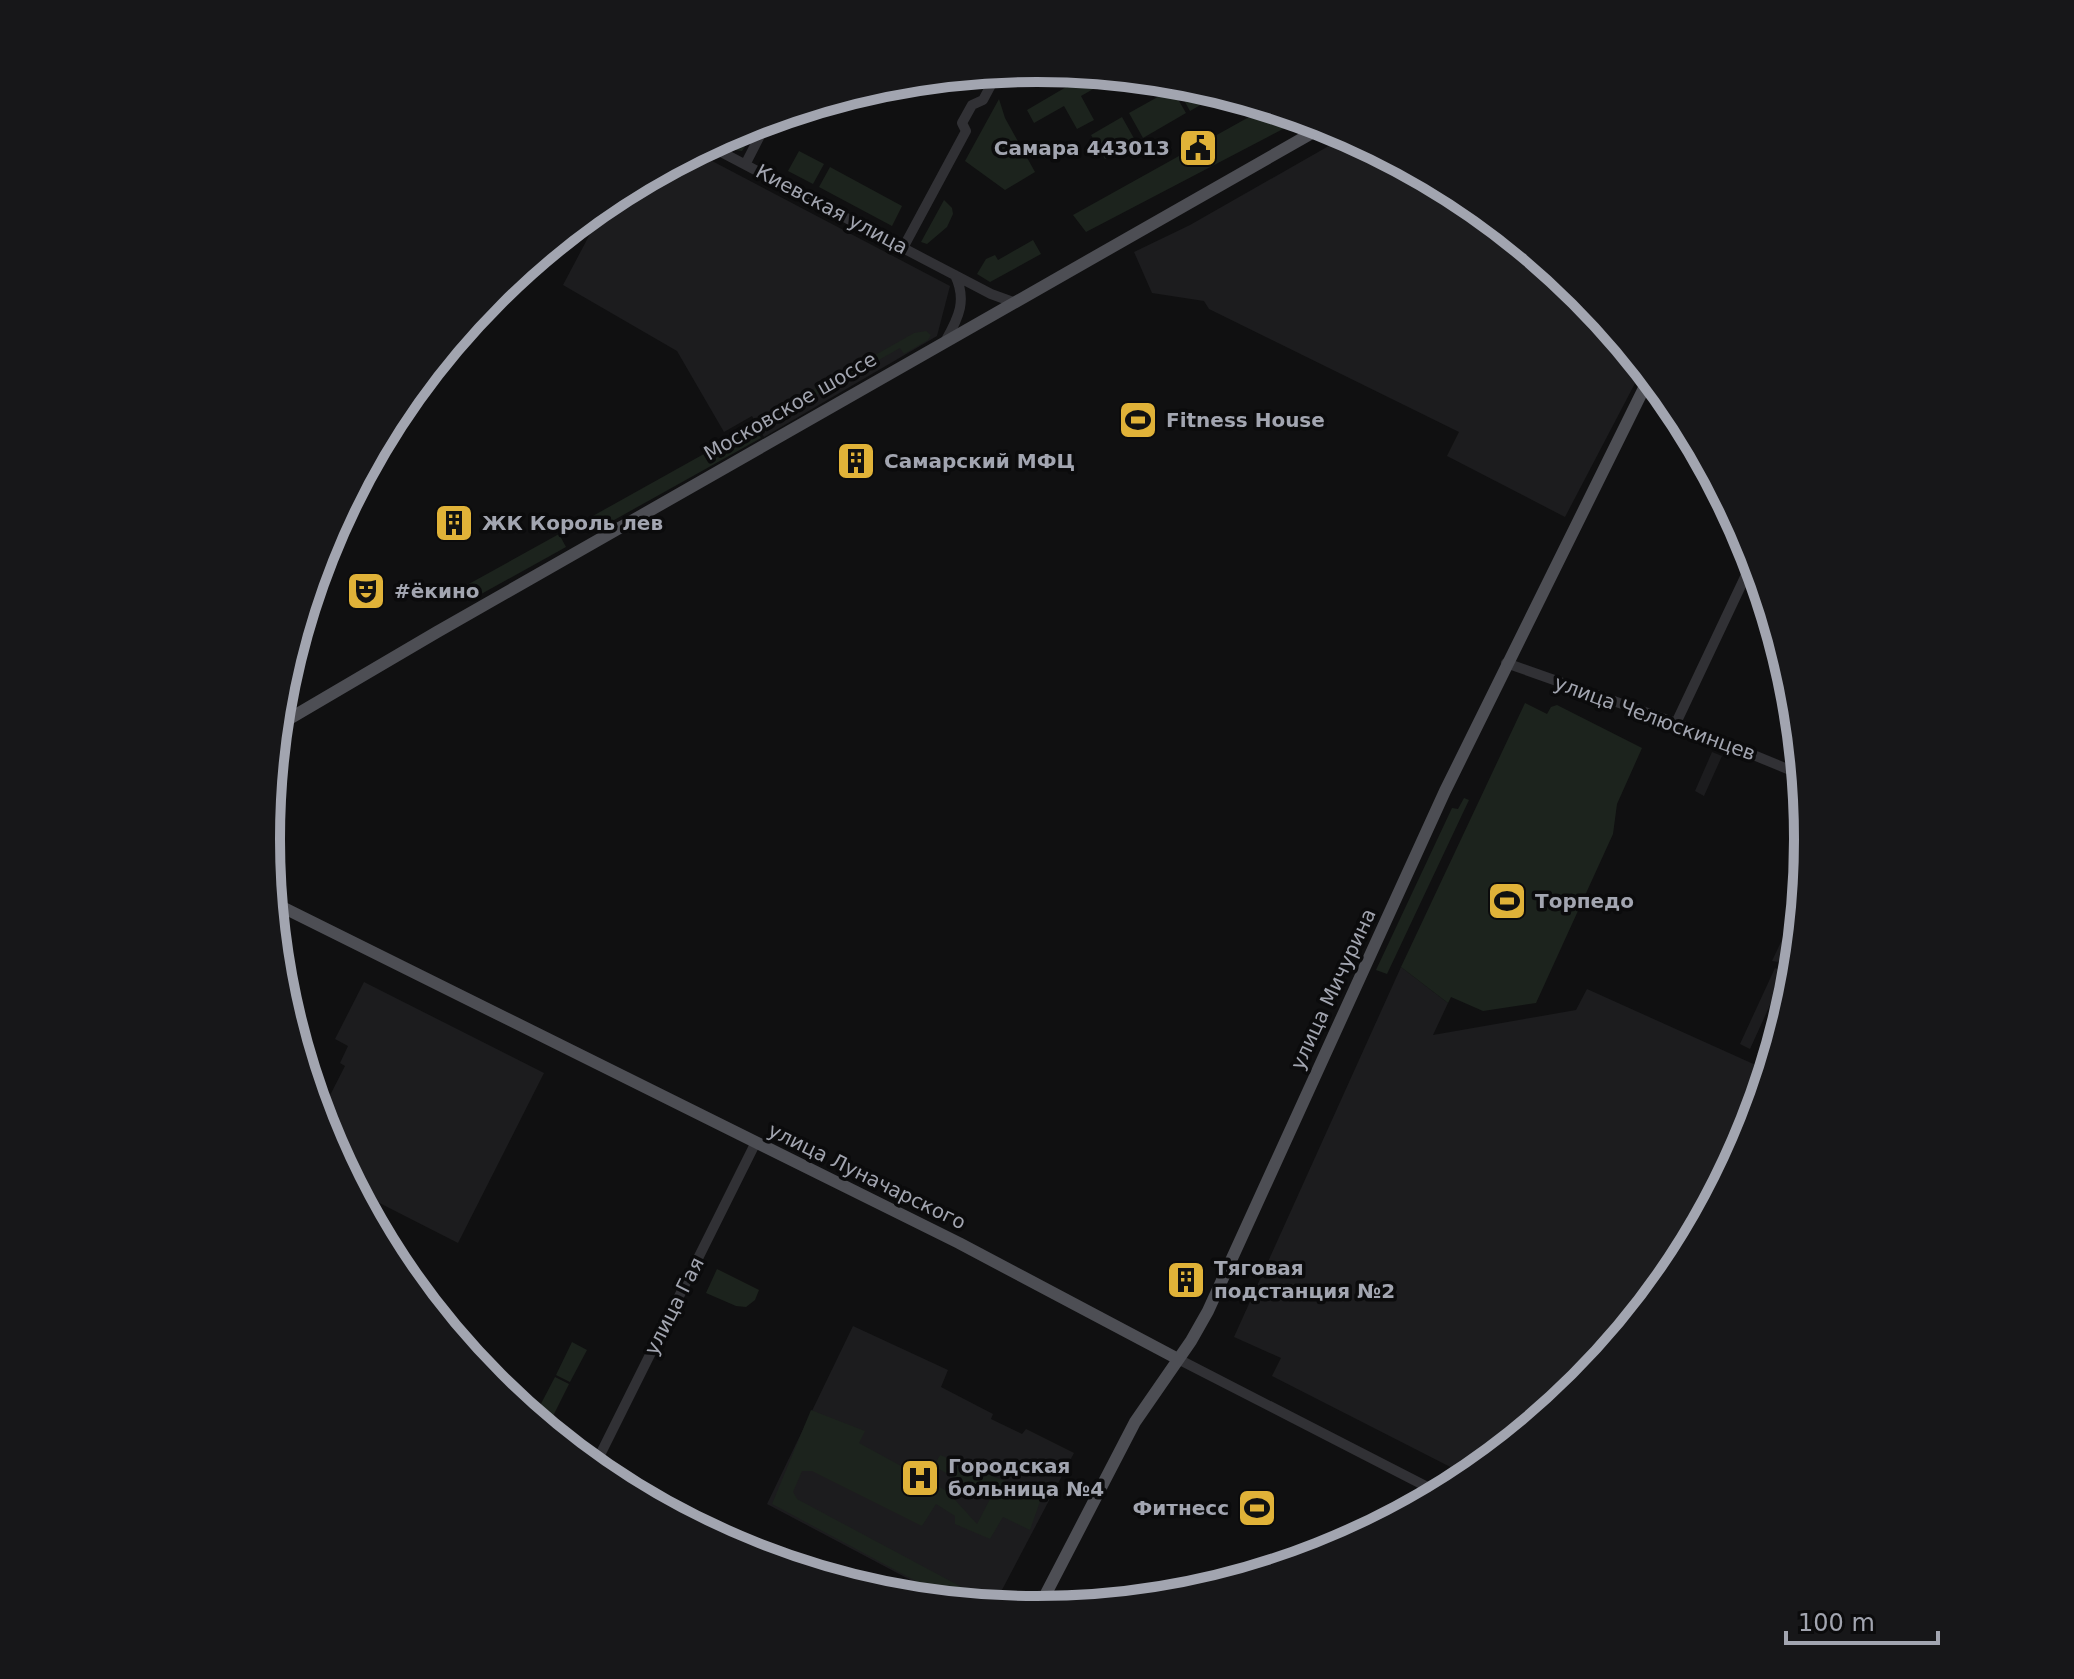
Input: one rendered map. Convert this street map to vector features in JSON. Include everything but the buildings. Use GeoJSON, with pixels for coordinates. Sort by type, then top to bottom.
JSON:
{"type":"FeatureCollection","features":[{"type":"Feature","properties":{"kind":"main road","name":"Московское шоссе"},"geometry":{"type":"LineString","coordinates":[[290,719],[1311,134]]}},
{"type":"Feature","properties":{"kind":"main road","name":"улица Мичурина"},"geometry":{"type":"LineString","coordinates":[[1044,1597],[1135,1422],[1208,1311],[1506,663],[1644,387]]}},
{"type":"Feature","properties":{"kind":"main road","name":"улица Луначарского"},"geometry":{"type":"LineString","coordinates":[[283,907],[959,1243],[1178,1359]]}},
{"type":"Feature","properties":{"kind":"street"},"geometry":{"type":"LineString","coordinates":[[903,248],[966,131],[962,123],[972,105],[983,100],[992,84]]}},
{"type":"Feature","properties":{"kind":"street"},"geometry":{"type":"LineString","coordinates":[[746,163],[760,135]]}},
{"type":"Feature","properties":{"kind":"street","name":"Киевская улица"},"geometry":{"type":"LineString","coordinates":[[721,151],[955,275],[1013,302]]}},
{"type":"Feature","properties":{"kind":"street"},"geometry":{"type":"LineString","coordinates":[[946,340],[962,305],[962,293],[955,275]]}},
{"type":"Feature","properties":{"kind":"street"},"geometry":{"type":"LineString","coordinates":[[1676,723],[1746,575]]}},
{"type":"Feature","properties":{"kind":"street","name":"улица Челюскинцев"},"geometry":{"type":"LineString","coordinates":[[1506,663],[1676,723],[1791,770]]}},
{"type":"Feature","properties":{"kind":"street","name":"улица Гая"},"geometry":{"type":"LineString","coordinates":[[599,1457],[755,1144]]}},
{"type":"Feature","properties":{"kind":"street","name":"улица Луначарского"},"geometry":{"type":"LineString","coordinates":[[1178,1359],[1429,1488]]}},
{"type":"Feature","properties":{"kind":"shaded area"},"geometry":{"type":"Polygon","coordinates":[[[1072,83],[1100,85],[1081,96],[1094,120],[1077,129],[1064,106],[1034,123],[1027,110],[1072,83]]]}},
{"type":"Feature","properties":{"kind":"shaded area"},"geometry":{"type":"Polygon","coordinates":[[[1164,93],[1176,95],[1186,113],[1143,138],[1129,113],[1164,93]]]}},
{"type":"Feature","properties":{"kind":"shaded area"},"geometry":{"type":"Polygon","coordinates":[[[1182,96],[1206,102],[1190,111],[1182,96]]]}},
{"type":"Feature","properties":{"kind":"shaded area"},"geometry":{"type":"Polygon","coordinates":[[[999,99],[1005,118],[1035,172],[1005,190],[965,161],[999,99]]]}},
{"type":"Feature","properties":{"kind":"shaded area"},"geometry":{"type":"Polygon","coordinates":[[[1254,114],[1289,126],[1086,232],[1073,215],[1254,114]]]}},
{"type":"Feature","properties":{"kind":"shaded area"},"geometry":{"type":"Polygon","coordinates":[[[1122,117],[1136,142],[1105,159],[1091,135],[1122,117]]]}},
{"type":"Feature","properties":{"kind":"shaded area"},"geometry":{"type":"Polygon","coordinates":[[[750,139],[742,151],[730,147],[750,139]]]}},
{"type":"Feature","properties":{"kind":"shaded area"},"geometry":{"type":"Polygon","coordinates":[[[1334,143],[1416,183],[1498,239],[1573,304],[1638,378],[1565,517],[1447,456],[1459,432],[1209,309],[1204,301],[1152,293],[1134,252],[1190,225],[1334,143]]]}},
{"type":"Feature","properties":{"kind":"shaded area"},"geometry":{"type":"Polygon","coordinates":[[[799,151],[824,164],[813,184],[788,171],[799,151]]]}},
{"type":"Feature","properties":{"kind":"shaded area"},"geometry":{"type":"Polygon","coordinates":[[[706,158],[950,286],[937,336],[764,437],[752,416],[724,432],[677,351],[563,285],[594,226],[658,183],[706,158]]]}},
{"type":"Feature","properties":{"kind":"shaded area"},"geometry":{"type":"Polygon","coordinates":[[[830,167],[902,206],[892,226],[819,187],[830,167]]]}},
{"type":"Feature","properties":{"kind":"shaded area"},"geometry":{"type":"Polygon","coordinates":[[[944,200],[952,208],[953,214],[947,227],[927,244],[921,242],[944,200]]]}},
{"type":"Feature","properties":{"kind":"shaded area"},"geometry":{"type":"Polygon","coordinates":[[[1033,240],[1041,254],[990,282],[977,274],[986,259],[995,255],[998,260],[1033,240]]]}},
{"type":"Feature","properties":{"kind":"shaded area"},"geometry":{"type":"Polygon","coordinates":[[[926,331],[931,335],[928,340],[904,354],[900,348],[767,423],[764,418],[914,333],[926,331]]]}},
{"type":"Feature","properties":{"kind":"shaded area"},"geometry":{"type":"Polygon","coordinates":[[[754,426],[761,438],[598,529],[591,517],[754,426]]]}},
{"type":"Feature","properties":{"kind":"shaded area"},"geometry":{"type":"Polygon","coordinates":[[[559,534],[566,547],[474,598],[467,585],[559,534]]]}},
{"type":"Feature","properties":{"kind":"shaded area","name":"Торпедо"},"geometry":{"type":"Polygon","coordinates":[[[1525,703],[1547,714],[1551,707],[1557,705],[1642,748],[1617,804],[1613,834],[1536,1003],[1483,1011],[1451,997],[1448,1003],[1401,967],[1525,703]]]}},
{"type":"Feature","properties":{"kind":"shaded area"},"geometry":{"type":"Polygon","coordinates":[[[1712,752],[1722,756],[1704,796],[1695,791],[1712,752]]]}},
{"type":"Feature","properties":{"kind":"shaded area"},"geometry":{"type":"Polygon","coordinates":[[[1464,798],[1469,800],[1387,974],[1376,970],[1452,808],[1458,809],[1464,798]]]}},
{"type":"Feature","properties":{"kind":"shaded area"},"geometry":{"type":"Polygon","coordinates":[[[1789,924],[1784,963],[1772,961],[1789,924]]]}},
{"type":"Feature","properties":{"kind":"shaded area"},"geometry":{"type":"Polygon","coordinates":[[[1401,967],[1448,1003],[1433,1035],[1576,1010],[1587,989],[1759,1067],[1737,1129],[1716,1175],[1667,1260],[1638,1301],[1573,1375],[1498,1440],[1456,1470],[1272,1376],[1281,1358],[1234,1337],[1401,967]]]}},
{"type":"Feature","properties":{"kind":"shaded area"},"geometry":{"type":"Polygon","coordinates":[[[1775,968],[1783,971],[1750,1049],[1740,1044],[1775,968]]]}},
{"type":"Feature","properties":{"kind":"shaded area"},"geometry":{"type":"Polygon","coordinates":[[[364,982],[544,1073],[458,1243],[371,1198],[327,1102],[345,1066],[340,1063],[348,1046],[335,1039],[364,982]]]}},
{"type":"Feature","properties":{"kind":"shaded area"},"geometry":{"type":"Polygon","coordinates":[[[1773,1018],[1763,1056],[1757,1054],[1773,1018]]]}},
{"type":"Feature","properties":{"kind":"shaded area"},"geometry":{"type":"Polygon","coordinates":[[[717,1269],[759,1290],[755,1300],[746,1307],[736,1306],[706,1293],[717,1269]]]}},
{"type":"Feature","properties":{"kind":"shaded area","name":"Городская больница №4"},"geometry":{"type":"Polygon","coordinates":[[[853,1326],[948,1370],[941,1387],[993,1414],[991,1419],[1022,1434],[1026,1429],[1074,1453],[999,1595],[928,1589],[767,1504],[853,1326]]]}},
{"type":"Feature","properties":{"kind":"shaded area"},"geometry":{"type":"Polygon","coordinates":[[[572,1342],[587,1350],[570,1382],[556,1375],[572,1342]]]}},
{"type":"Feature","properties":{"kind":"shaded area"},"geometry":{"type":"Polygon","coordinates":[[[555,1377],[569,1384],[551,1420],[538,1409],[555,1377]]]}},
{"type":"Feature","properties":{"kind":"shaded area"},"geometry":{"type":"Polygon","coordinates":[[[811,1410],[865,1431],[859,1443],[947,1491],[977,1524],[990,1499],[934,1466],[940,1455],[1042,1496],[1030,1530],[1003,1517],[990,1539],[955,1524],[955,1516],[936,1504],[922,1526],[812,1471],[802,1471],[793,1492],[797,1499],[969,1591],[968,1593],[933,1590],[772,1504],[811,1410]]]}},
{"type":"Feature","properties":{"kind":"place","name":"Самара 443013"},"geometry":{"type":"Point","coordinates":[1198,148]}},
{"type":"Feature","properties":{"kind":"place","name":"Fitness House"},"geometry":{"type":"Point","coordinates":[1138,420]}},
{"type":"Feature","properties":{"kind":"place","name":"Самарский МФЦ"},"geometry":{"type":"Point","coordinates":[856,461]}},
{"type":"Feature","properties":{"kind":"place","name":"ЖК Король лев"},"geometry":{"type":"Point","coordinates":[454,523]}},
{"type":"Feature","properties":{"kind":"place","name":"#ёкино"},"geometry":{"type":"Point","coordinates":[366,591]}},
{"type":"Feature","properties":{"kind":"place","name":"Торпедо"},"geometry":{"type":"Point","coordinates":[1507,901]}},
{"type":"Feature","properties":{"kind":"place","name":"Тяговая подстанция №2"},"geometry":{"type":"Point","coordinates":[1186,1280]}},
{"type":"Feature","properties":{"kind":"place","name":"Городская больница №4"},"geometry":{"type":"Point","coordinates":[920,1478]}},
{"type":"Feature","properties":{"kind":"place","name":"Фитнесс"},"geometry":{"type":"Point","coordinates":[1257,1508]}}]}
